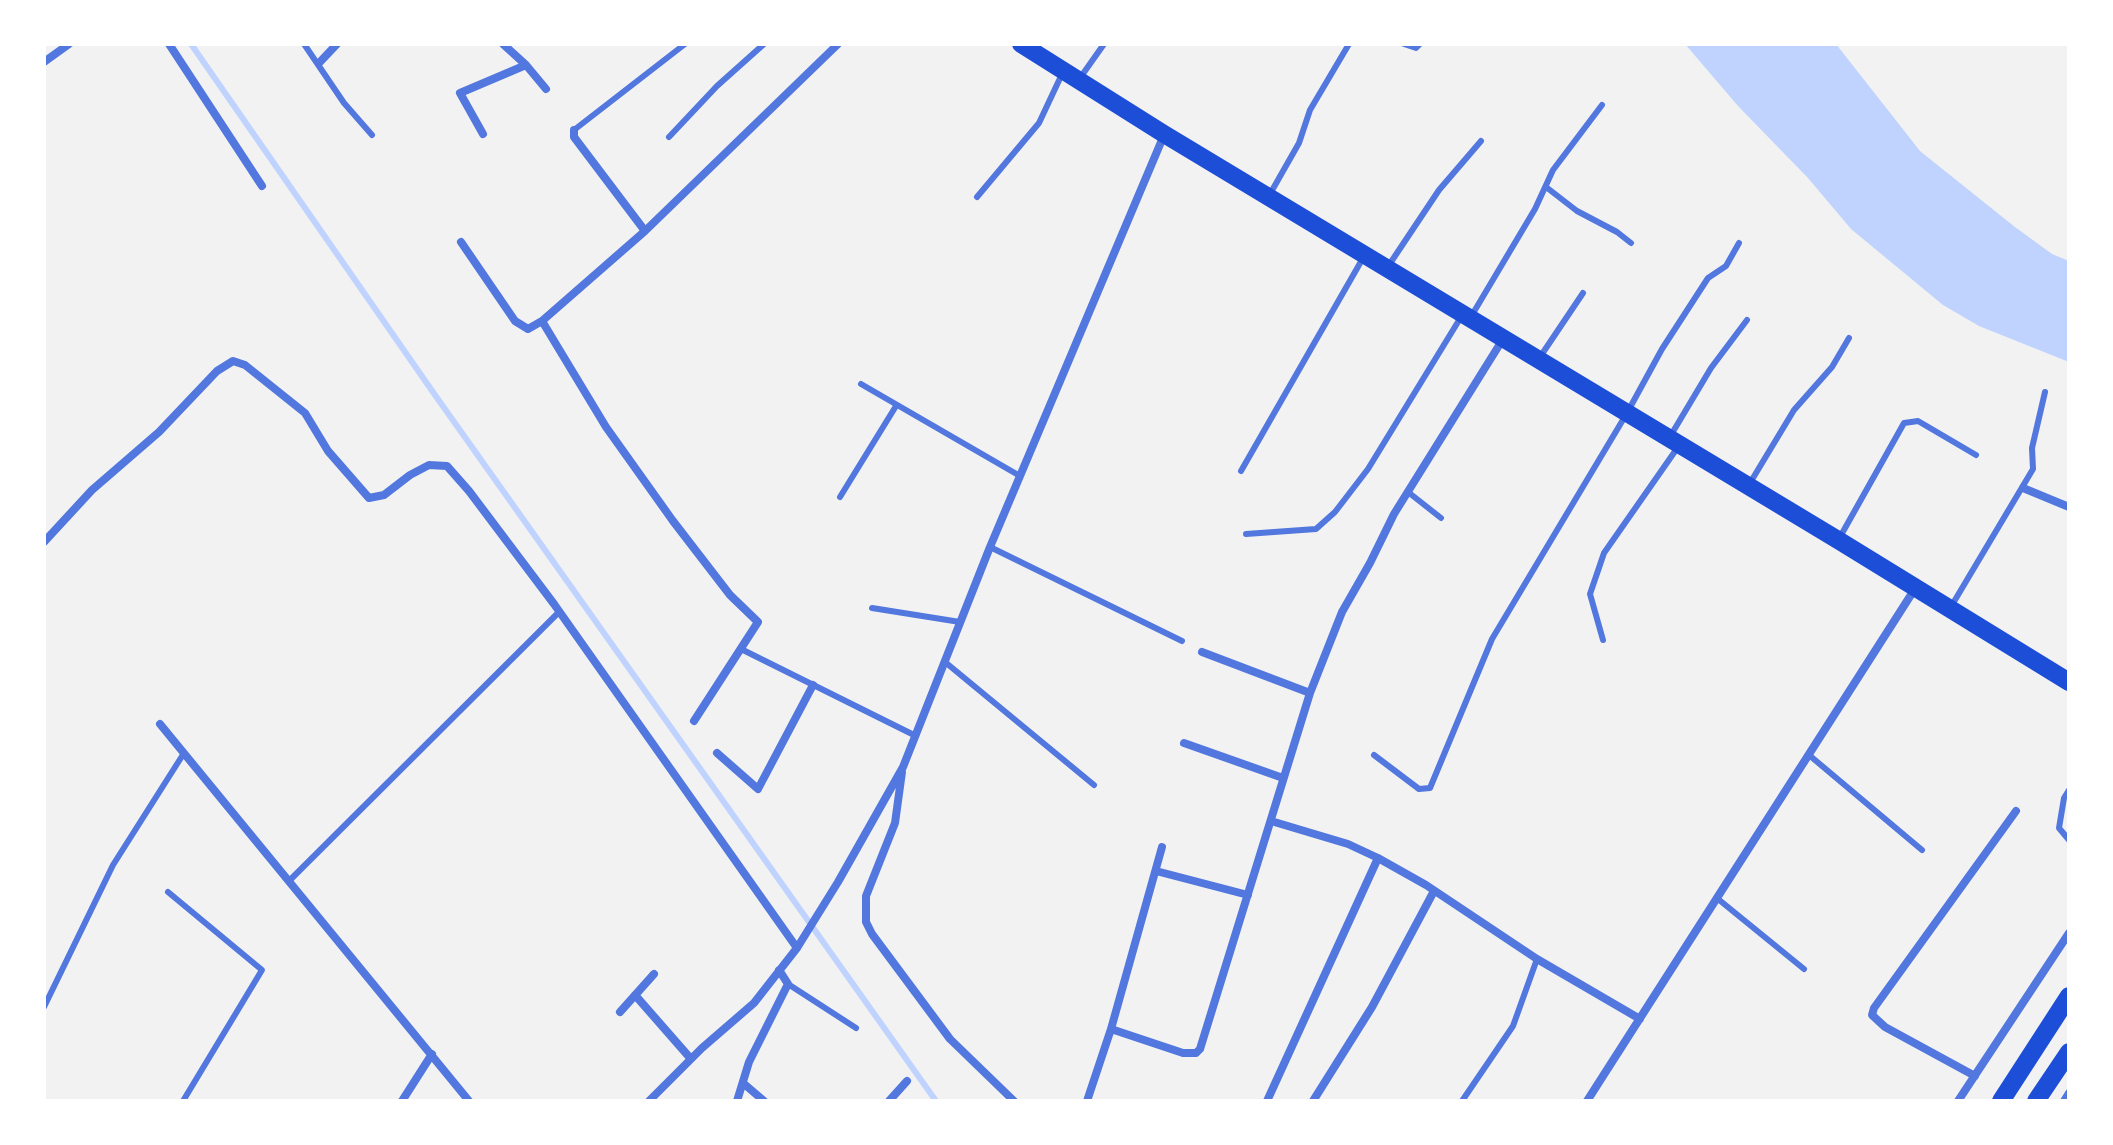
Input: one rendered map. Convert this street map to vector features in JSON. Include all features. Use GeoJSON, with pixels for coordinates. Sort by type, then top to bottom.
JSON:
{"type":"FeatureCollection","features":[{"type":"Feature","properties":{"kind":"main road"},"geometry":{"type":"LineString","coordinates":[[1021,44],[1164,134],[2069,682]]}},
{"type":"Feature","properties":{"kind":"main road"},"geometry":{"type":"LineString","coordinates":[[2001,1101],[2069,996]]}},
{"type":"Feature","properties":{"kind":"main road"},"geometry":{"type":"LineString","coordinates":[[2036,1101],[2064,1059]]}},
{"type":"Feature","properties":{"kind":"street"},"geometry":{"type":"LineString","coordinates":[[44,62],[69,44]]}},
{"type":"Feature","properties":{"kind":"street"},"geometry":{"type":"LineString","coordinates":[[169,44],[262,186]]}},
{"type":"Feature","properties":{"kind":"street"},"geometry":{"type":"LineString","coordinates":[[319,63],[337,44]]}},
{"type":"Feature","properties":{"kind":"street"},"geometry":{"type":"LineString","coordinates":[[503,44],[546,89]]}},
{"type":"Feature","properties":{"kind":"street"},"geometry":{"type":"LineString","coordinates":[[461,242],[515,321],[528,329],[542,321],[645,231],[838,44]]}},
{"type":"Feature","properties":{"kind":"street"},"geometry":{"type":"LineString","coordinates":[[483,134],[460,93],[526,65]]}},
{"type":"Feature","properties":{"kind":"street"},"geometry":{"type":"LineString","coordinates":[[574,130],[574,137],[645,231]]}},
{"type":"Feature","properties":{"kind":"street"},"geometry":{"type":"LineString","coordinates":[[649,1101],[754,1003],[797,948],[903,767],[990,547],[1164,134]]}},
{"type":"Feature","properties":{"kind":"street"},"geometry":{"type":"LineString","coordinates":[[542,321],[606,427],[664,509],[730,595],[758,622],[694,721]]}},
{"type":"Feature","properties":{"kind":"street"},"geometry":{"type":"LineString","coordinates":[[1111,1029],[1183,1053],[1196,1053],[1200,1049],[1310,693],[1342,612],[1408,492],[1503,338]]}},
{"type":"Feature","properties":{"kind":"street"},"geometry":{"type":"LineString","coordinates":[[44,542],[92,490],[159,432],[217,371],[233,361],[245,365],[305,413],[328,451],[369,498],[384,495],[429,465],[447,466],[559,612],[797,948]]}},
{"type":"Feature","properties":{"kind":"street"},"geometry":{"type":"LineString","coordinates":[[2023,488],[2069,507]]}},
{"type":"Feature","properties":{"kind":"street"},"geometry":{"type":"LineString","coordinates":[[1587,1101],[1916,587]]}},
{"type":"Feature","properties":{"kind":"street"},"geometry":{"type":"LineString","coordinates":[[1202,652],[1310,693]]}},
{"type":"Feature","properties":{"kind":"street"},"geometry":{"type":"LineString","coordinates":[[717,753],[758,789],[813,685]]}},
{"type":"Feature","properties":{"kind":"street"},"geometry":{"type":"LineString","coordinates":[[160,724],[469,1101]]}},
{"type":"Feature","properties":{"kind":"street"},"geometry":{"type":"LineString","coordinates":[[1184,743],[1283,778]]}},
{"type":"Feature","properties":{"kind":"street"},"geometry":{"type":"LineString","coordinates":[[903,767],[895,823],[866,896],[866,922],[950,1039],[1014,1101]]}},
{"type":"Feature","properties":{"kind":"street"},"geometry":{"type":"LineString","coordinates":[[1975,1076],[1885,1027],[1872,1015],[1874,1008],[2016,811]]}},
{"type":"Feature","properties":{"kind":"street"},"geometry":{"type":"LineString","coordinates":[[1271,821],[1348,844],[1378,858],[1537,959],[1640,1019]]}},
{"type":"Feature","properties":{"kind":"street"},"geometry":{"type":"LineString","coordinates":[[1087,1101],[1111,1029],[1162,847]]}},
{"type":"Feature","properties":{"kind":"street"},"geometry":{"type":"LineString","coordinates":[[1267,1101],[1378,858]]}},
{"type":"Feature","properties":{"kind":"street"},"geometry":{"type":"LineString","coordinates":[[1156,871],[1248,895]]}},
{"type":"Feature","properties":{"kind":"street"},"geometry":{"type":"LineString","coordinates":[[1313,1101],[1372,1007],[1434,891]]}},
{"type":"Feature","properties":{"kind":"street"},"geometry":{"type":"LineString","coordinates":[[1958,1101],[2069,933]]}},
{"type":"Feature","properties":{"kind":"street"},"geometry":{"type":"LineString","coordinates":[[737,1101],[749,1062],[788,984],[779,970]]}},
{"type":"Feature","properties":{"kind":"street"},"geometry":{"type":"LineString","coordinates":[[620,1012],[654,974]]}},
{"type":"Feature","properties":{"kind":"street"},"geometry":{"type":"LineString","coordinates":[[635,995],[691,1059]]}},
{"type":"Feature","properties":{"kind":"street"},"geometry":{"type":"LineString","coordinates":[[402,1101],[432,1054]]}},
{"type":"Feature","properties":{"kind":"street"},"geometry":{"type":"LineString","coordinates":[[889,1101],[907,1081]]}},
{"type":"Feature","properties":{"kind":"street"},"geometry":{"type":"LineString","coordinates":[[743,1083],[764,1101]]}},
{"type":"Feature","properties":{"kind":"street"},"geometry":{"type":"LineString","coordinates":[[2064,1101],[2069,1093]]}},
{"type":"Feature","properties":{"kind":"lane"},"geometry":{"type":"LineString","coordinates":[[304,44],[344,103],[372,135]]}},
{"type":"Feature","properties":{"kind":"lane"},"geometry":{"type":"LineString","coordinates":[[574,130],[685,44]]}},
{"type":"Feature","properties":{"kind":"lane"},"geometry":{"type":"LineString","coordinates":[[669,137],[717,86],[764,44]]}},
{"type":"Feature","properties":{"kind":"lane"},"geometry":{"type":"LineString","coordinates":[[977,197],[1039,123],[1070,76],[1104,44]]}},
{"type":"Feature","properties":{"kind":"lane"},"geometry":{"type":"LineString","coordinates":[[1268,197],[1299,143],[1310,110],[1349,44]]}},
{"type":"Feature","properties":{"kind":"lane"},"geometry":{"type":"LineString","coordinates":[[1404,44],[1416,48],[1420,44]]}},
{"type":"Feature","properties":{"kind":"lane"},"geometry":{"type":"LineString","coordinates":[[1246,534],[1316,529],[1335,512],[1368,469],[1535,209],[1553,170],[1602,105]]}},
{"type":"Feature","properties":{"kind":"lane"},"geometry":{"type":"LineString","coordinates":[[1387,268],[1439,190],[1481,141]]}},
{"type":"Feature","properties":{"kind":"lane"},"geometry":{"type":"LineString","coordinates":[[1546,187],[1577,211],[1631,243]]}},
{"type":"Feature","properties":{"kind":"lane"},"geometry":{"type":"LineString","coordinates":[[1374,755],[1419,789],[1430,788],[1492,639],[1690,304],[1708,278],[1726,266],[1739,243]]}},
{"type":"Feature","properties":{"kind":"lane"},"geometry":{"type":"LineString","coordinates":[[1241,471],[1365,255]]}},
{"type":"Feature","properties":{"kind":"lane"},"geometry":{"type":"LineString","coordinates":[[1538,360],[1583,293]]}},
{"type":"Feature","properties":{"kind":"lane"},"geometry":{"type":"LineString","coordinates":[[1603,640],[1590,594],[1604,553],[1675,442],[1711,368],[1747,320]]}},
{"type":"Feature","properties":{"kind":"lane"},"geometry":{"type":"LineString","coordinates":[[1748,486],[1794,410],[1832,367],[1849,338]]}},
{"type":"Feature","properties":{"kind":"lane"},"geometry":{"type":"LineString","coordinates":[[861,384],[1020,476]]}},
{"type":"Feature","properties":{"kind":"lane"},"geometry":{"type":"LineString","coordinates":[[1950,609],[2033,469],[2032,448],[2045,392]]}},
{"type":"Feature","properties":{"kind":"lane"},"geometry":{"type":"LineString","coordinates":[[840,497],[896,406]]}},
{"type":"Feature","properties":{"kind":"lane"},"geometry":{"type":"LineString","coordinates":[[1838,540],[1904,423],[1918,421],[1976,455]]}},
{"type":"Feature","properties":{"kind":"lane"},"geometry":{"type":"LineString","coordinates":[[1408,492],[1441,518]]}},
{"type":"Feature","properties":{"kind":"lane"},"geometry":{"type":"LineString","coordinates":[[990,547],[1182,641]]}},
{"type":"Feature","properties":{"kind":"lane"},"geometry":{"type":"LineString","coordinates":[[872,608],[960,622]]}},
{"type":"Feature","properties":{"kind":"lane"},"geometry":{"type":"LineString","coordinates":[[289,881],[559,612]]}},
{"type":"Feature","properties":{"kind":"lane"},"geometry":{"type":"LineString","coordinates":[[741,649],[916,736]]}},
{"type":"Feature","properties":{"kind":"lane"},"geometry":{"type":"LineString","coordinates":[[945,662],[1094,785]]}},
{"type":"Feature","properties":{"kind":"lane"},"geometry":{"type":"LineString","coordinates":[[44,1007],[113,865],[184,753]]}},
{"type":"Feature","properties":{"kind":"lane"},"geometry":{"type":"LineString","coordinates":[[1809,755],[1922,850]]}},
{"type":"Feature","properties":{"kind":"lane"},"geometry":{"type":"LineString","coordinates":[[2069,790],[2064,798],[2059,828],[2069,840]]}},
{"type":"Feature","properties":{"kind":"lane"},"geometry":{"type":"LineString","coordinates":[[168,892],[262,970],[183,1101]]}},
{"type":"Feature","properties":{"kind":"lane"},"geometry":{"type":"LineString","coordinates":[[1718,899],[1804,969]]}},
{"type":"Feature","properties":{"kind":"lane"},"geometry":{"type":"LineString","coordinates":[[1462,1101],[1513,1026],[1537,959]]}},
{"type":"Feature","properties":{"kind":"lane"},"geometry":{"type":"LineString","coordinates":[[788,984],[856,1028]]}},
{"type":"Feature","properties":{"kind":"water"},"geometry":{"type":"Polygon","coordinates":[[[1685,44],[1836,44],[1920,151],[2015,227],[2052,254],[2069,261],[2069,362],[1979,326],[1943,305],[1851,229],[1685,44]]]}},
{"type":"Feature","properties":{"kind":"waterway"},"geometry":{"type":"LineString","coordinates":[[191,44],[435,395],[936,1101]]}}]}
